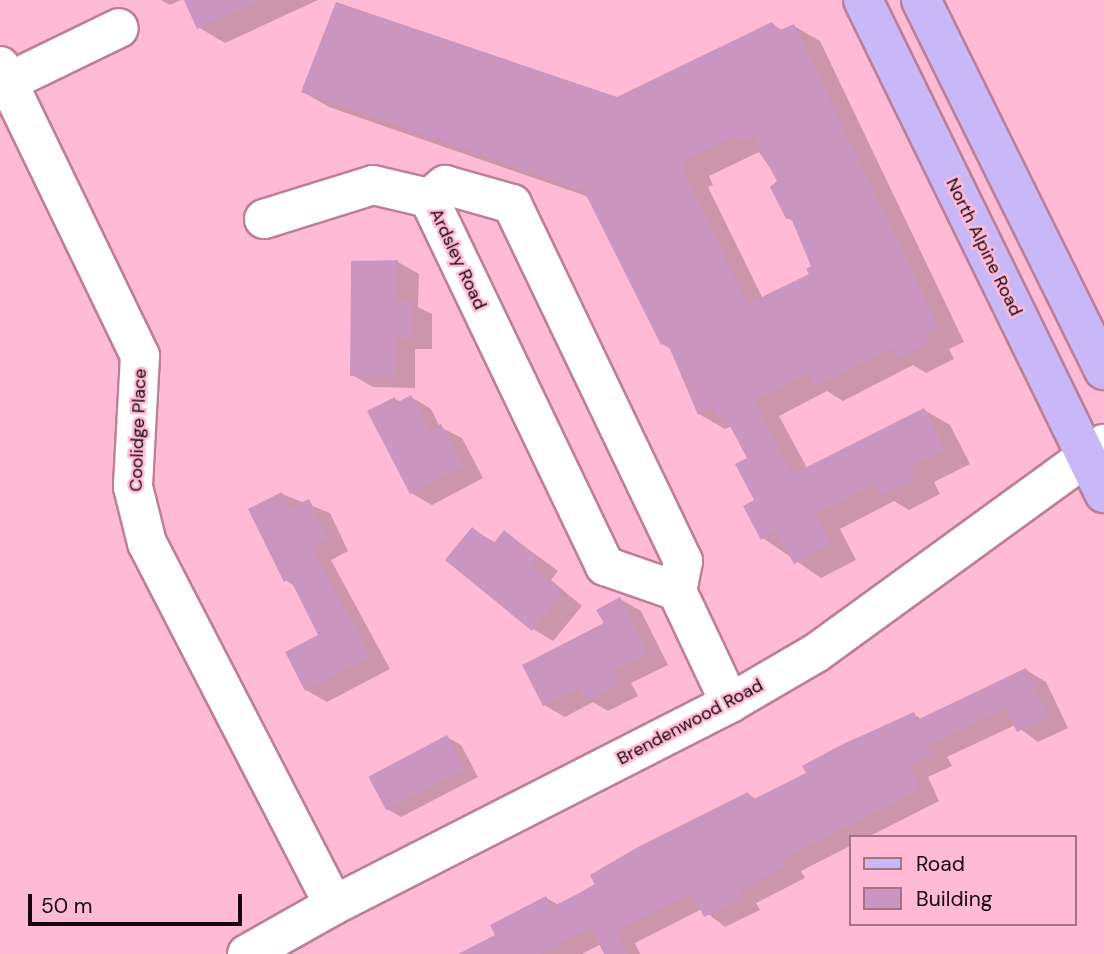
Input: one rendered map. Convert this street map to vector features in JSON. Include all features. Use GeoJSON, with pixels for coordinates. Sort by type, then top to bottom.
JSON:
{"type":"FeatureCollection","features":[{"type":"Feature","properties":{"kind":"main road","name":"North Alpine Road"},"geometry":{"type":"LineString","coordinates":[[863,0],[1096,451],[1104,493]]}},
{"type":"Feature","properties":{"kind":"main road"},"geometry":{"type":"LineString","coordinates":[[921,0],[1104,370]]}},
{"type":"Feature","properties":{"kind":"street"},"geometry":{"type":"LineString","coordinates":[[4,74],[119,28]]}},
{"type":"Feature","properties":{"kind":"street","name":"Coolidge Place"},"geometry":{"type":"LineString","coordinates":[[4,74],[140,356],[133,487],[146,542],[334,905]]}},
{"type":"Feature","properties":{"kind":"street"},"geometry":{"type":"LineString","coordinates":[[264,219],[373,184],[429,198]]}},
{"type":"Feature","properties":{"kind":"street","name":"Ardsley Road"},"geometry":{"type":"LineString","coordinates":[[445,185],[512,204],[683,561],[677,591],[604,566],[429,198],[445,185]]}},
{"type":"Feature","properties":{"kind":"street","name":"Brendenwood Road"},"geometry":{"type":"LineString","coordinates":[[247,954],[334,905],[730,703],[816,653],[1096,451]]}},
{"type":"Feature","properties":{"kind":"street"},"geometry":{"type":"LineString","coordinates":[[677,591],[730,703]]}},
{"type":"Feature","properties":{"kind":"building"},"geometry":{"type":"Polygon","coordinates":[[[184,0],[260,0],[197,29],[184,0]]]}},
{"type":"Feature","properties":{"kind":"building"},"geometry":{"type":"Polygon","coordinates":[[[336,2],[617,97],[772,22],[778,31],[794,24],[939,327],[924,334],[929,344],[898,359],[893,348],[815,387],[809,373],[754,400],[793,474],[924,408],[945,449],[909,467],[915,479],[881,496],[875,483],[815,514],[831,544],[794,564],[776,531],[761,540],[743,506],[754,500],[735,464],[747,458],[724,415],[717,419],[712,408],[698,415],[667,342],[661,345],[584,191],[301,92],[336,2]],[[736,136],[684,161],[688,170],[683,172],[748,304],[809,274],[806,269],[811,266],[791,218],[786,219],[770,187],[777,181],[753,136],[740,143],[736,136]]]}},
{"type":"Feature","properties":{"kind":"building"},"geometry":{"type":"Polygon","coordinates":[[[398,260],[398,301],[412,301],[412,338],[395,338],[395,377],[350,376],[351,261],[398,260]]]}},
{"type":"Feature","properties":{"kind":"building"},"geometry":{"type":"Polygon","coordinates":[[[411,395],[429,431],[441,424],[463,466],[410,494],[367,411],[395,397],[395,404],[411,395]]]}},
{"type":"Feature","properties":{"kind":"building"},"geometry":{"type":"Polygon","coordinates":[[[282,492],[290,508],[309,499],[329,539],[312,548],[371,657],[305,691],[285,652],[318,635],[290,579],[284,582],[248,509],[282,492]]]}},
{"type":"Feature","properties":{"kind":"building"},"geometry":{"type":"Polygon","coordinates":[[[472,527],[493,544],[504,530],[538,558],[531,567],[563,593],[532,631],[445,560],[472,527]]]}},
{"type":"Feature","properties":{"kind":"building"},"geometry":{"type":"Polygon","coordinates":[[[620,597],[648,653],[612,671],[619,684],[586,701],[579,687],[543,706],[522,665],[604,623],[596,610],[620,597]]]}},
{"type":"Feature","properties":{"kind":"building"},"geometry":{"type":"Polygon","coordinates":[[[1026,668],[1049,716],[1017,732],[1006,709],[928,745],[933,755],[909,765],[920,789],[782,859],[786,867],[737,892],[741,899],[704,917],[692,893],[616,932],[627,954],[604,954],[591,928],[541,954],[458,954],[495,935],[490,925],[546,896],[552,907],[595,885],[590,875],[638,847],[748,792],[752,800],[806,773],[802,766],[841,745],[914,712],[917,720],[1026,668]]]}},
{"type":"Feature","properties":{"kind":"building"},"geometry":{"type":"Polygon","coordinates":[[[447,735],[465,769],[386,810],[368,777],[447,735]]]}}]}
